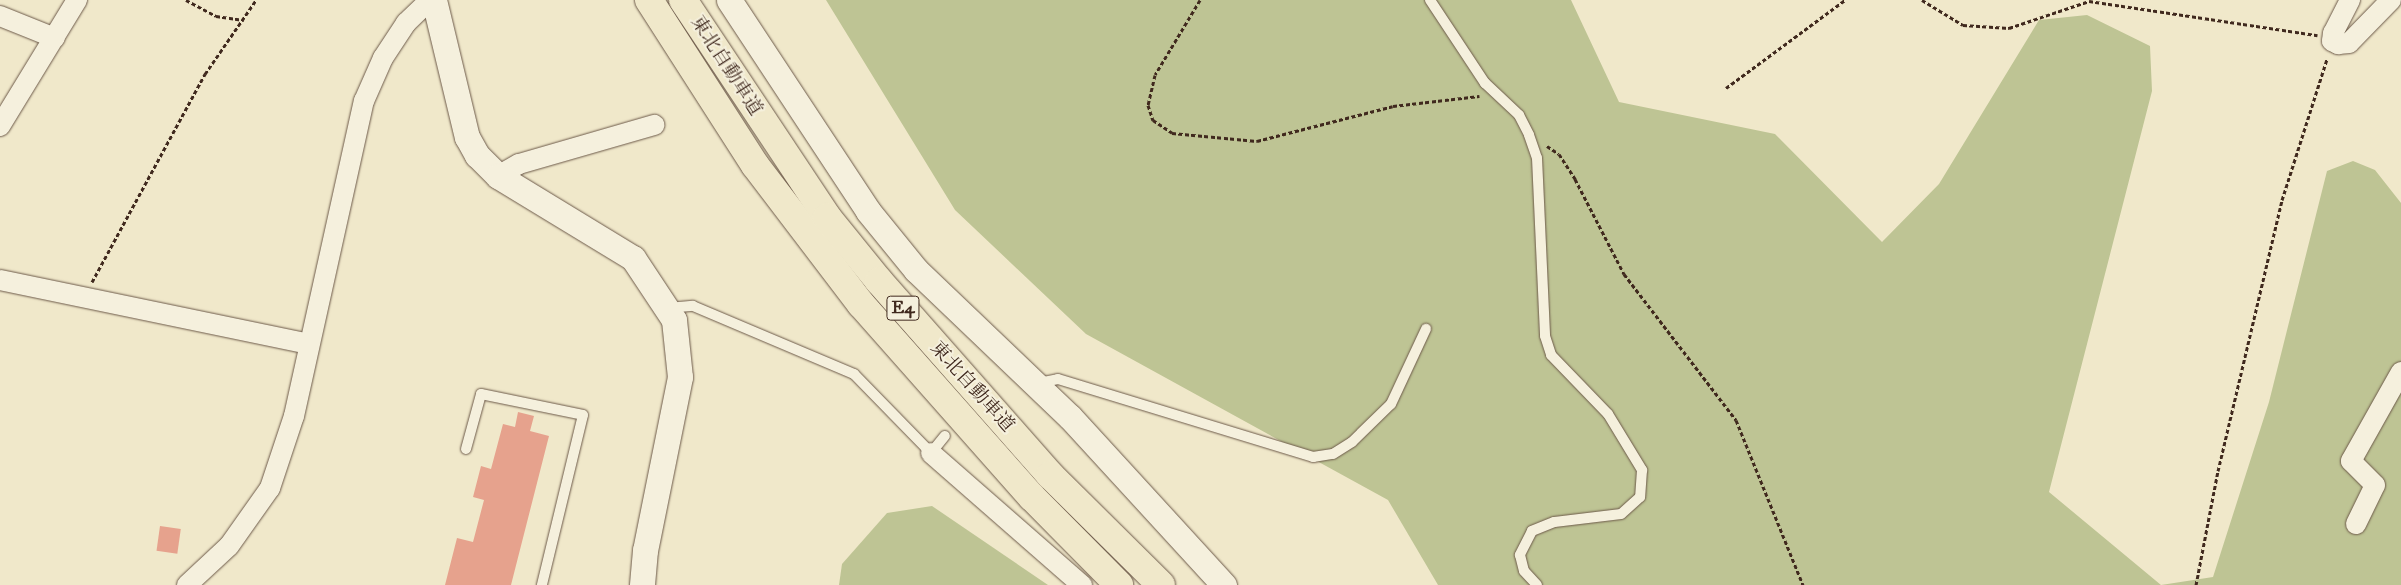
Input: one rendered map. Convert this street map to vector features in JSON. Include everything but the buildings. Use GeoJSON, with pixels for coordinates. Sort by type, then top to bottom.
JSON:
{"type":"FeatureCollection","features":[{"type":"Feature","properties":{"kind":"highway","name":"東北自動車道"},"geometry":{"type":"LineString","coordinates":[[650,0],[755,165],[861,304],[1012,475],[1119,585]]}},
{"type":"Feature","properties":{"kind":"highway","name":"東北自動車道"},"geometry":{"type":"LineString","coordinates":[[683,0],[796,172],[874,274],[1050,475],[1161,585]]}},
{"type":"Feature","properties":{"kind":"street"},"geometry":{"type":"LineString","coordinates":[[0,126],[77,0]]}},
{"type":"Feature","properties":{"kind":"street"},"geometry":{"type":"LineString","coordinates":[[187,585],[229,546],[270,488],[294,416],[308,344],[364,101],[402,30],[430,0]]}},
{"type":"Feature","properties":{"kind":"street"},"geometry":{"type":"LineString","coordinates":[[434,0],[467,137],[498,176],[633,258],[668,308],[679,345],[680,377],[645,550],[642,585]]}},
{"type":"Feature","properties":{"kind":"street"},"geometry":{"type":"LineString","coordinates":[[729,0],[868,210],[916,270],[1224,585]]}},
{"type":"Feature","properties":{"kind":"street"},"geometry":{"type":"LineString","coordinates":[[2350,0],[2332,39],[2349,43],[2390,0]]}},
{"type":"Feature","properties":{"kind":"street"},"geometry":{"type":"LineString","coordinates":[[0,16],[55,38]]}},
{"type":"Feature","properties":{"kind":"street"},"geometry":{"type":"LineString","coordinates":[[498,176],[519,164],[654,125]]}},
{"type":"Feature","properties":{"kind":"street"},"geometry":{"type":"LineString","coordinates":[[0,280],[308,344]]}},
{"type":"Feature","properties":{"kind":"street"},"geometry":{"type":"LineString","coordinates":[[2356,524],[2375,486],[2351,461],[2401,372]]}},
{"type":"Feature","properties":{"kind":"street"},"geometry":{"type":"LineString","coordinates":[[931,453],[1082,585]]}},
{"type":"Feature","properties":{"kind":"lane"},"geometry":{"type":"LineString","coordinates":[[1430,0],[1497,94],[1519,115],[1529,135],[1537,158],[1545,336],[1551,356],[1608,414],[1634,451],[1644,483],[1640,497],[1621,514],[1554,522],[1532,531],[1520,555],[1524,571],[1537,585]]}},
{"type":"Feature","properties":{"kind":"lane"},"geometry":{"type":"LineString","coordinates":[[668,308],[693,306],[854,374],[931,453],[946,436]]}},
{"type":"Feature","properties":{"kind":"lane"},"geometry":{"type":"LineString","coordinates":[[1022,377],[1058,379],[1313,457],[1333,454],[1352,442],[1390,404],[1426,330]]}},
{"type":"Feature","properties":{"kind":"lane"},"geometry":{"type":"LineString","coordinates":[[466,449],[481,394],[583,415],[542,585]]}},
{"type":"Feature","properties":{"kind":"path"},"geometry":{"type":"LineString","coordinates":[[186,0],[216,16],[244,20]]}},
{"type":"Feature","properties":{"kind":"path"},"geometry":{"type":"LineString","coordinates":[[84,297],[205,74],[256,0]]}},
{"type":"Feature","properties":{"kind":"path"},"geometry":{"type":"LineString","coordinates":[[1200,0],[1155,75],[1148,105],[1153,120],[1172,133],[1257,141],[1393,106],[1497,94]]}},
{"type":"Feature","properties":{"kind":"path"},"geometry":{"type":"LineString","coordinates":[[1726,88],[1845,0]]}},
{"type":"Feature","properties":{"kind":"path"},"geometry":{"type":"LineString","coordinates":[[1922,0],[1963,25],[2009,28],[2089,1],[2332,39],[2282,200],[2218,471],[2196,585]]}},
{"type":"Feature","properties":{"kind":"path"},"geometry":{"type":"LineString","coordinates":[[1529,135],[1559,154],[1624,274],[1736,420],[1803,585]]}},
{"type":"Feature","properties":{"kind":"green space"},"geometry":{"type":"Polygon","coordinates":[[[826,0],[1571,0],[1619,102],[1775,134],[1882,242],[1939,184],[2039,20],[2087,15],[2150,46],[2152,91],[2049,492],[2161,585],[1438,585],[1388,500],[1086,334],[955,210],[826,0]]]}},
{"type":"Feature","properties":{"kind":"green space"},"geometry":{"type":"Polygon","coordinates":[[[2353,161],[2375,170],[2401,203],[2401,585],[2161,585],[2213,577],[2269,402],[2327,171],[2353,161]]]}},
{"type":"Feature","properties":{"kind":"green space"},"geometry":{"type":"Polygon","coordinates":[[[932,506],[1048,585],[839,585],[842,564],[887,513],[932,506]]]}}]}
